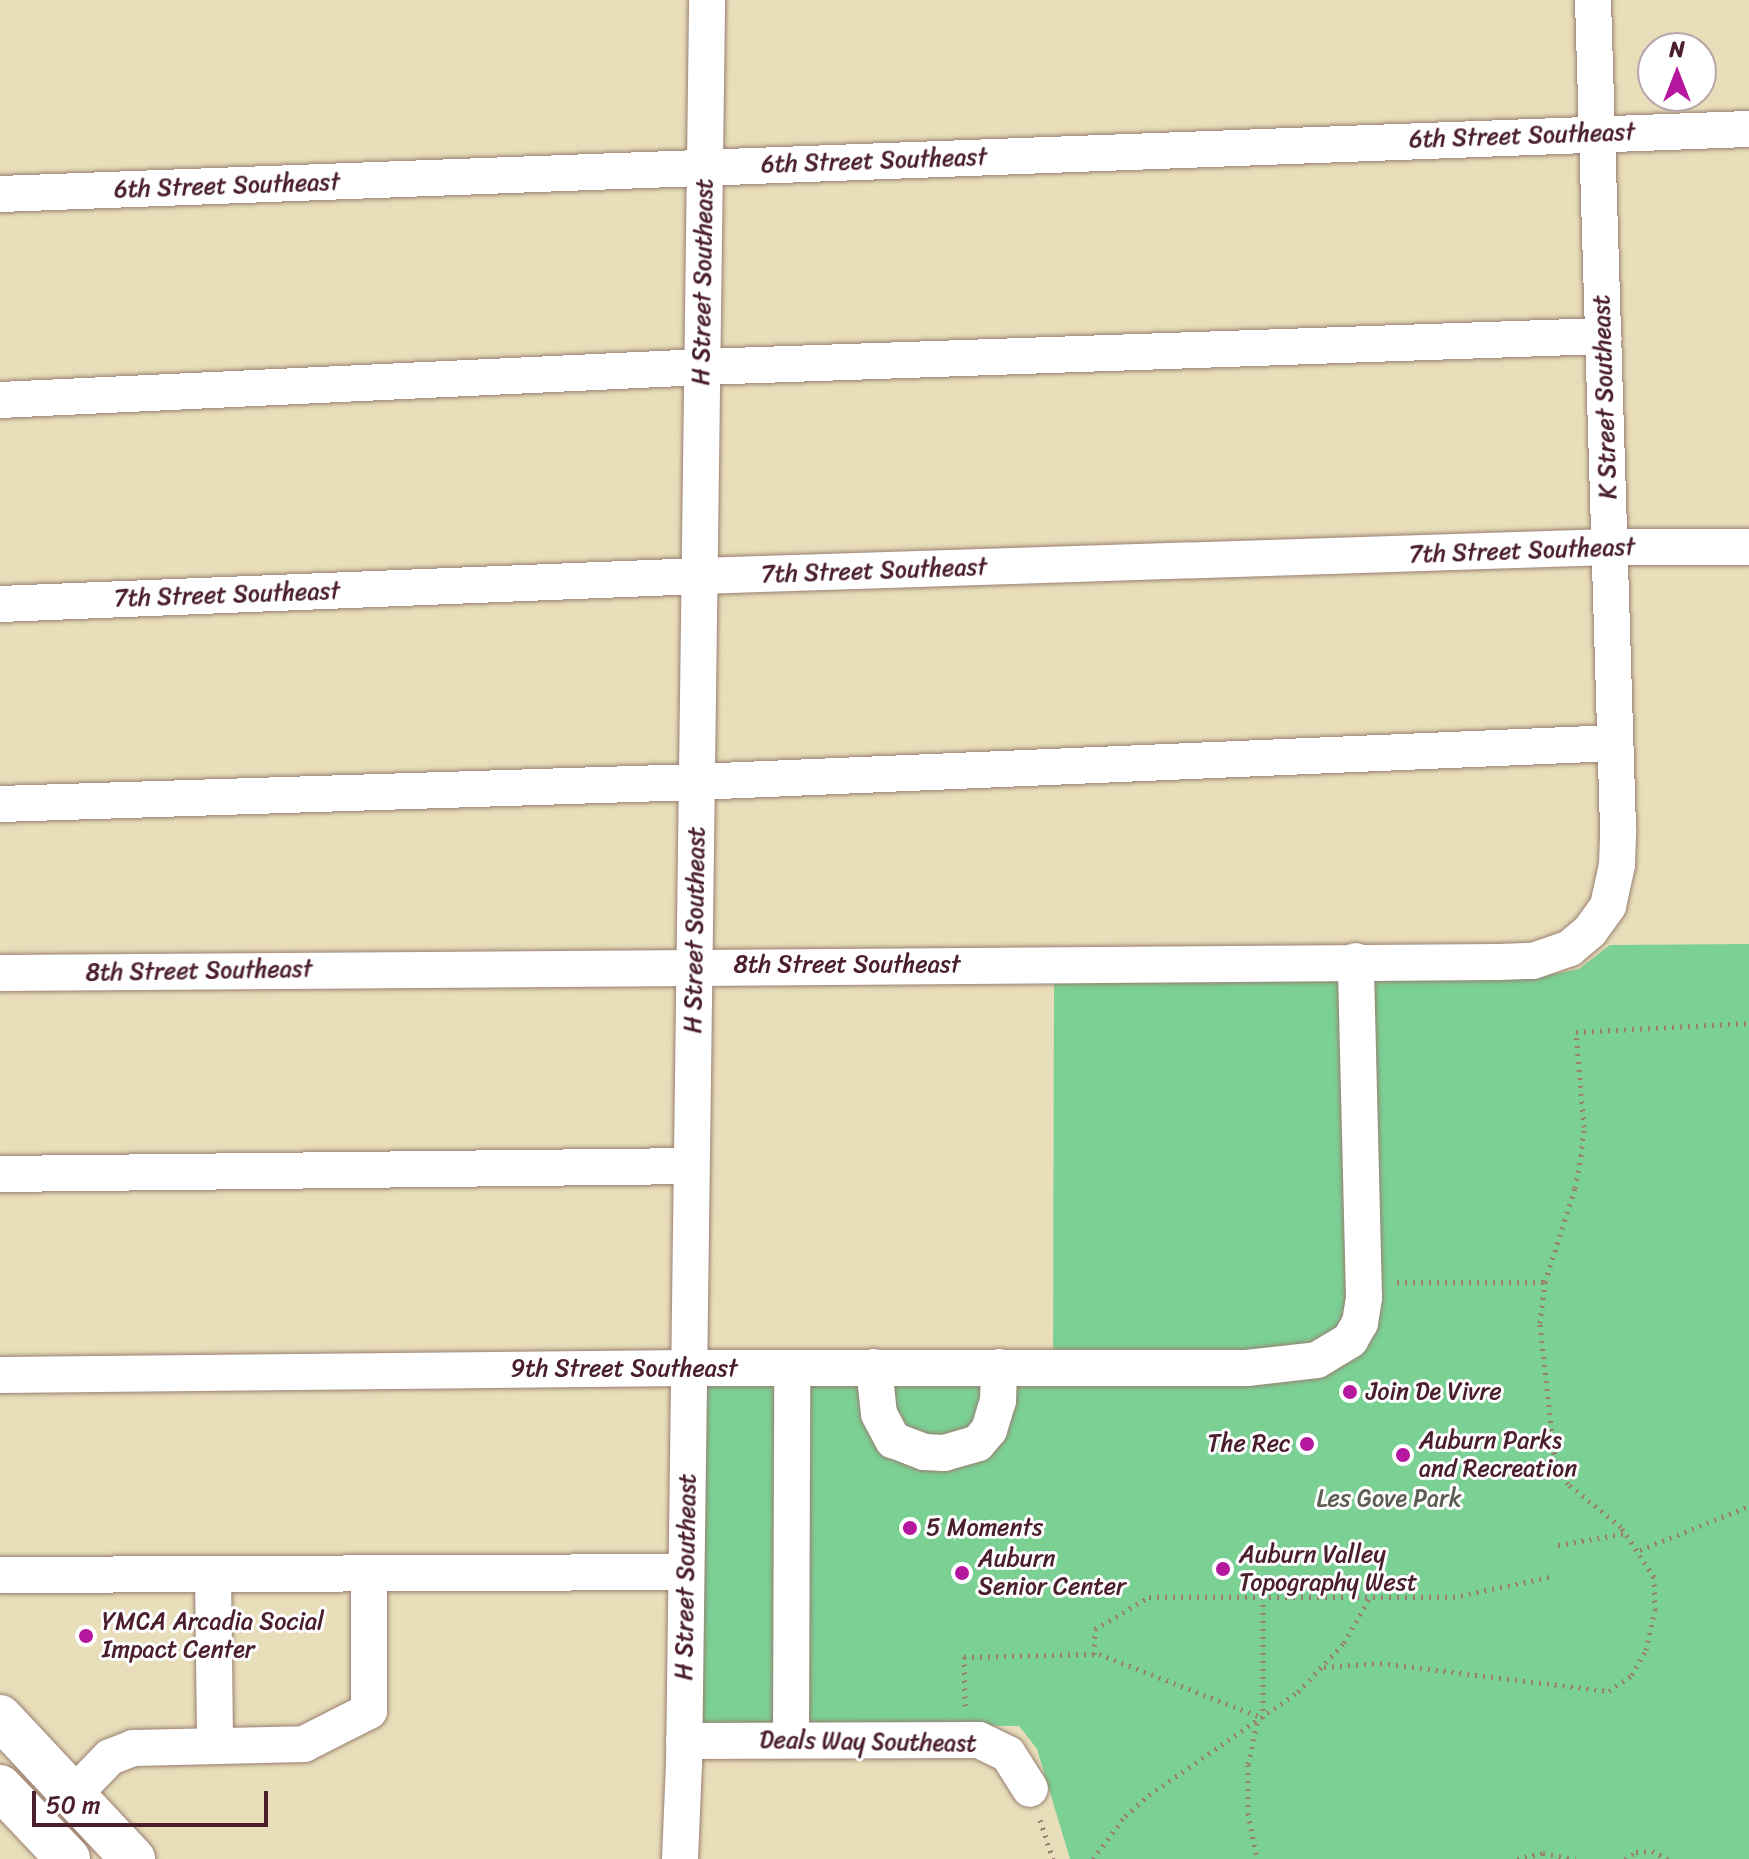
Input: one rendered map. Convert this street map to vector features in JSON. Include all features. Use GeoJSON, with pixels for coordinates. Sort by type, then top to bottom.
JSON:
{"type":"FeatureCollection","features":[{"type":"Feature","properties":{"kind":"main road"},"geometry":{"type":"LineString","coordinates":[[0,1717],[133,1859]]}},
{"type":"Feature","properties":{"kind":"main road"},"geometry":{"type":"LineString","coordinates":[[0,1787],[68,1859]]}},
{"type":"Feature","properties":{"kind":"street","name":"H Street Southeast"},"geometry":{"type":"LineString","coordinates":[[680,1859],[707,0]]}},
{"type":"Feature","properties":{"kind":"street","name":"K Street Southeast"},"geometry":{"type":"LineString","coordinates":[[1590,931],[1608,906],[1617,865],[1593,0]]}},
{"type":"Feature","properties":{"kind":"street","name":"6th Street Southeast"},"geometry":{"type":"LineString","coordinates":[[0,194],[1596,132],[1749,129]]}},
{"type":"Feature","properties":{"kind":"street"},"geometry":{"type":"LineString","coordinates":[[0,400],[702,367],[1603,336]]}},
{"type":"Feature","properties":{"kind":"street","name":"7th Street Southeast"},"geometry":{"type":"LineString","coordinates":[[0,604],[699,576],[1610,547],[1749,547]]}},
{"type":"Feature","properties":{"kind":"street"},"geometry":{"type":"LineString","coordinates":[[0,804],[696,782],[1615,743]]}},
{"type":"Feature","properties":{"kind":"street","name":"8th Street Southeast"},"geometry":{"type":"LineString","coordinates":[[0,973],[1533,961],[1570,948],[1590,931]]}},
{"type":"Feature","properties":{"kind":"street","name":"9th Street Southeast"},"geometry":{"type":"LineString","coordinates":[[0,1375],[689,1368],[1247,1368],[1317,1360],[1350,1340],[1360,1323],[1364,1282],[1356,961]]}},
{"type":"Feature","properties":{"kind":"street"},"geometry":{"type":"LineString","coordinates":[[0,1174],[691,1166]]}},
{"type":"Feature","properties":{"kind":"street"},"geometry":{"type":"LineString","coordinates":[[874,1367],[879,1414],[893,1440],[924,1452],[944,1453],[978,1443],[989,1430],[998,1401],[999,1367]]}},
{"type":"Feature","properties":{"kind":"street"},"geometry":{"type":"LineString","coordinates":[[791,1740],[792,1368]]}},
{"type":"Feature","properties":{"kind":"street"},"geometry":{"type":"LineString","coordinates":[[0,1575],[685,1572]]}},
{"type":"Feature","properties":{"kind":"street"},"geometry":{"type":"LineString","coordinates":[[73,1795],[110,1757],[133,1748],[304,1744],[369,1711],[369,1573]]}},
{"type":"Feature","properties":{"kind":"street"},"geometry":{"type":"LineString","coordinates":[[213,1574],[215,1746]]}},
{"type":"Feature","properties":{"kind":"street","name":"Deals Way Southeast"},"geometry":{"type":"LineString","coordinates":[[684,1741],[984,1741],[1003,1750],[1030,1789]]}},
{"type":"Feature","properties":{"kind":"path"},"geometry":{"type":"LineString","coordinates":[[1324,1667],[1380,1663],[1609,1691],[1632,1675],[1646,1650],[1655,1610],[1654,1577],[1640,1550],[1626,1533],[1602,1508],[1568,1484],[1555,1462],[1540,1323],[1545,1282],[1575,1188],[1581,1156],[1584,1127],[1576,1032],[1749,1023]]}},
{"type":"Feature","properties":{"kind":"path"},"geometry":{"type":"LineString","coordinates":[[1364,1282],[1545,1282]]}},
{"type":"Feature","properties":{"kind":"path"},"geometry":{"type":"LineString","coordinates":[[1640,1550],[1749,1506]]}},
{"type":"Feature","properties":{"kind":"path"},"geometry":{"type":"LineString","coordinates":[[1558,1545],[1626,1533]]}},
{"type":"Feature","properties":{"kind":"path"},"geometry":{"type":"LineString","coordinates":[[1094,1654],[1095,1629],[1149,1597],[1453,1597],[1555,1576]]}},
{"type":"Feature","properties":{"kind":"path"},"geometry":{"type":"LineString","coordinates":[[1263,1597],[1263,1718]]}},
{"type":"Feature","properties":{"kind":"path"},"geometry":{"type":"LineString","coordinates":[[1093,1859],[1125,1816],[1149,1795],[1257,1723],[1324,1667],[1344,1643],[1371,1597]]}},
{"type":"Feature","properties":{"kind":"path"},"geometry":{"type":"LineString","coordinates":[[966,1739],[964,1657],[1094,1654],[1263,1718]]}},
{"type":"Feature","properties":{"kind":"path"},"geometry":{"type":"LineString","coordinates":[[1257,1723],[1248,1765],[1248,1813],[1257,1859]]}},
{"type":"Feature","properties":{"kind":"path"},"geometry":{"type":"LineString","coordinates":[[1050,1850],[1053,1859]]}},
{"type":"Feature","properties":{"kind":"path"},"geometry":{"type":"LineString","coordinates":[[1625,1859],[1636,1852],[1652,1851],[1668,1859]]}},
{"type":"Feature","properties":{"kind":"path"},"geometry":{"type":"LineString","coordinates":[[1517,1859],[1543,1853],[1575,1859]]}},
{"type":"Feature","properties":{"kind":"green space","name":"Les Gove Park"},"geometry":{"type":"Polygon","coordinates":[[[1749,944],[1749,1859],[1070,1859],[1037,1749],[1019,1726],[684,1723],[689,1368],[1053,1367],[1054,984],[1539,977],[1579,969],[1610,945],[1749,944]]]}},
{"type":"Feature","properties":{"kind":"place","name":"Join De Vivre"},"geometry":{"type":"Point","coordinates":[1350,1392]}},
{"type":"Feature","properties":{"kind":"place","name":"The Rec"},"geometry":{"type":"Point","coordinates":[1307,1444]}},
{"type":"Feature","properties":{"kind":"place","name":"Auburn Parks and Recreation"},"geometry":{"type":"Point","coordinates":[1403,1455]}},
{"type":"Feature","properties":{"kind":"place","name":"5 Moments"},"geometry":{"type":"Point","coordinates":[910,1528]}},
{"type":"Feature","properties":{"kind":"place","name":"Auburn Valley Topography West"},"geometry":{"type":"Point","coordinates":[1223,1569]}},
{"type":"Feature","properties":{"kind":"place","name":"Auburn Senior Center"},"geometry":{"type":"Point","coordinates":[962,1573]}},
{"type":"Feature","properties":{"kind":"place","name":"YMCA Arcadia Social Impact Center"},"geometry":{"type":"Point","coordinates":[86,1636]}}]}
